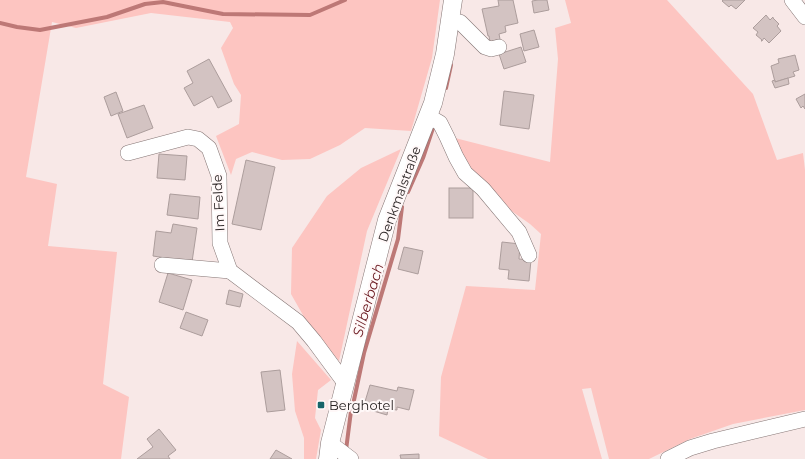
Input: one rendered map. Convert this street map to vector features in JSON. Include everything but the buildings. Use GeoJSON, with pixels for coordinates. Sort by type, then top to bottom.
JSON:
{"type":"FeatureCollection","features":[{"type":"Feature","properties":{"kind":"main road","name":"Denkmalstraße"},"geometry":{"type":"LineString","coordinates":[[337,453],[345,383],[387,220],[433,103],[445,54],[453,0]]}},
{"type":"Feature","properties":{"kind":"street"},"geometry":{"type":"LineString","coordinates":[[792,0],[805,17]]}},
{"type":"Feature","properties":{"kind":"street"},"geometry":{"type":"LineString","coordinates":[[450,20],[460,22],[485,47],[490,49],[499,47]]}},
{"type":"Feature","properties":{"kind":"street"},"geometry":{"type":"LineString","coordinates":[[428,116],[440,122],[456,158],[465,173],[483,189],[520,232],[529,255]]}},
{"type":"Feature","properties":{"kind":"street","name":"Im Felde"},"geometry":{"type":"LineString","coordinates":[[128,153],[188,137],[198,139],[209,148],[219,176],[220,243],[230,271]]}},
{"type":"Feature","properties":{"kind":"street"},"geometry":{"type":"LineString","coordinates":[[162,265],[230,271],[298,322],[345,383]]}},
{"type":"Feature","properties":{"kind":"street"},"geometry":{"type":"LineString","coordinates":[[668,459],[690,448],[713,441],[805,419]]}},
{"type":"Feature","properties":{"kind":"shaded area"},"geometry":{"type":"Polygon","coordinates":[[[0,0],[440,0],[432,58],[411,131],[365,128],[340,145],[310,159],[282,160],[252,152],[236,159],[231,175],[216,136],[239,124],[241,95],[234,84],[221,48],[233,28],[230,22],[151,13],[76,28],[52,22],[26,177],[57,184],[48,246],[117,252],[103,384],[129,397],[121,459],[0,459],[0,0]]]}},
{"type":"Feature","properties":{"kind":"shaded area"},"geometry":{"type":"Polygon","coordinates":[[[565,0],[667,0],[753,94],[777,160],[803,153],[805,170],[805,410],[733,424],[690,439],[649,459],[609,459],[591,388],[582,389],[602,459],[488,459],[439,436],[441,377],[466,286],[535,290],[541,234],[530,224],[500,203],[460,156],[455,138],[550,162],[558,59],[555,28],[571,23],[565,0]]]}},
{"type":"Feature","properties":{"kind":"shaded area"},"geometry":{"type":"Polygon","coordinates":[[[401,149],[367,231],[339,361],[308,324],[291,294],[292,248],[327,196],[361,168],[401,149]]]}},
{"type":"Feature","properties":{"kind":"shaded area"},"geometry":{"type":"Polygon","coordinates":[[[297,341],[331,380],[318,390],[315,418],[321,430],[316,459],[304,459],[304,438],[295,411],[292,374],[297,341]]]}},
{"type":"Feature","properties":{"kind":"waterway"},"geometry":{"type":"LineString","coordinates":[[0,23],[40,30],[107,17],[145,4],[163,2],[223,14],[310,15],[345,0]]}},
{"type":"Feature","properties":{"kind":"waterway","name":"Silberbach"},"geometry":{"type":"LineString","coordinates":[[446,88],[451,65]]}},
{"type":"Feature","properties":{"kind":"waterway","name":"Silberbach"},"geometry":{"type":"LineString","coordinates":[[408,192],[423,158],[433,128]]}},
{"type":"Feature","properties":{"kind":"waterway","name":"Silberbach"},"geometry":{"type":"LineString","coordinates":[[354,400],[364,353],[398,239],[402,207]]}},
{"type":"Feature","properties":{"kind":"waterway","name":"Silberbach"},"geometry":{"type":"LineString","coordinates":[[346,450],[351,411]]}},
{"type":"Feature","properties":{"kind":"place","name":"Berghotel"},"geometry":{"type":"Point","coordinates":[321,405]}}]}
